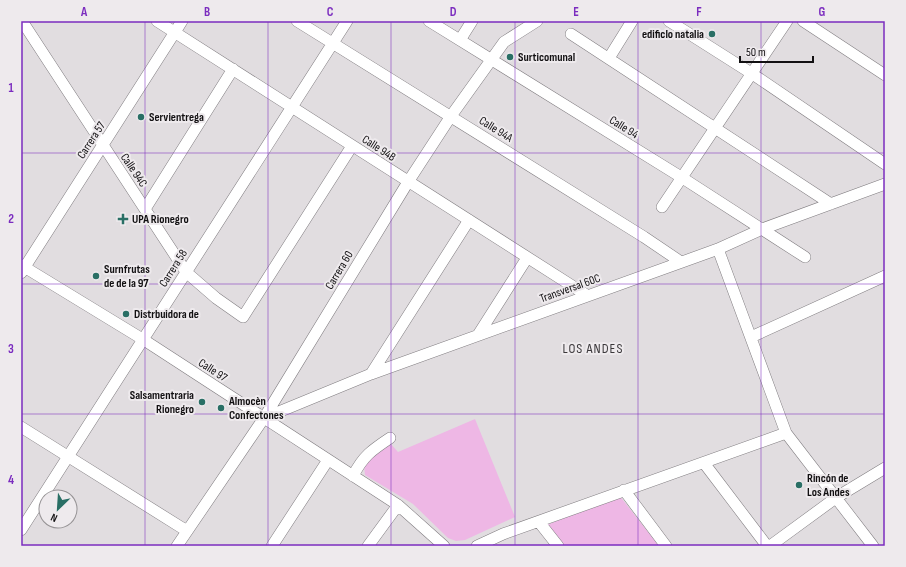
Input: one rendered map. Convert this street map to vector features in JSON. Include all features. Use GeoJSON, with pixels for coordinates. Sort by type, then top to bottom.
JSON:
{"type":"FeatureCollection","features":[{"type":"Feature","properties":{"kind":"street","name":"Calle 94C"},"geometry":{"type":"LineString","coordinates":[[22,21],[102,146],[186,272],[216,298],[243,317],[352,146]]}},
{"type":"Feature","properties":{"kind":"street","name":"Calle 94B"},"geometry":{"type":"LineString","coordinates":[[157,21],[588,296]]}},
{"type":"Feature","properties":{"kind":"street","name":"Carrera 57"},"geometry":{"type":"LineString","coordinates":[[22,268],[182,21]]}},
{"type":"Feature","properties":{"kind":"street","name":"Calle 94A"},"geometry":{"type":"LineString","coordinates":[[296,21],[451,116],[681,262]]}},
{"type":"Feature","properties":{"kind":"street","name":"Carrera 58"},"geometry":{"type":"LineString","coordinates":[[21,530],[347,21]]}},
{"type":"Feature","properties":{"kind":"street","name":"Calle 94"},"geometry":{"type":"LineString","coordinates":[[429,21],[681,177],[805,257]]}},
{"type":"Feature","properties":{"kind":"street"},"geometry":{"type":"LineString","coordinates":[[460,40],[472,21]]}},
{"type":"Feature","properties":{"kind":"street","name":"Carrera 60"},"geometry":{"type":"LineString","coordinates":[[177,546],[264,418],[408,182],[451,116],[504,42],[536,21]]}},
{"type":"Feature","properties":{"kind":"street"},"geometry":{"type":"LineString","coordinates":[[609,58],[632,21]]}},
{"type":"Feature","properties":{"kind":"street"},"geometry":{"type":"LineString","coordinates":[[669,21],[751,73],[885,164]]}},
{"type":"Feature","properties":{"kind":"street"},"geometry":{"type":"LineString","coordinates":[[662,207],[787,21]]}},
{"type":"Feature","properties":{"kind":"street"},"geometry":{"type":"LineString","coordinates":[[803,21],[885,75]]}},
{"type":"Feature","properties":{"kind":"street"},"geometry":{"type":"LineString","coordinates":[[571,34],[831,204]]}},
{"type":"Feature","properties":{"kind":"street"},"geometry":{"type":"LineString","coordinates":[[145,210],[233,69]]}},
{"type":"Feature","properties":{"kind":"street","name":"Transversal 60C"},"geometry":{"type":"LineString","coordinates":[[264,418],[372,374],[681,262],[762,229],[885,184]]}},
{"type":"Feature","properties":{"kind":"street"},"geometry":{"type":"LineString","coordinates":[[372,374],[468,220]]}},
{"type":"Feature","properties":{"kind":"street"},"geometry":{"type":"LineString","coordinates":[[718,248],[786,433],[874,546]]}},
{"type":"Feature","properties":{"kind":"street"},"geometry":{"type":"LineString","coordinates":[[478,335],[527,258]]}},
{"type":"Feature","properties":{"kind":"street","name":"Calle 97"},"geometry":{"type":"LineString","coordinates":[[22,268],[144,340],[398,505],[444,546]]}},
{"type":"Feature","properties":{"kind":"street"},"geometry":{"type":"LineString","coordinates":[[751,336],[885,276]]}},
{"type":"Feature","properties":{"kind":"street"},"geometry":{"type":"LineString","coordinates":[[21,427],[187,531]]}},
{"type":"Feature","properties":{"kind":"street"},"geometry":{"type":"LineString","coordinates":[[477,546],[502,534],[786,433]]}},
{"type":"Feature","properties":{"kind":"street"},"geometry":{"type":"LineString","coordinates":[[353,476],[360,462],[371,450],[390,438]]}},
{"type":"Feature","properties":{"kind":"street"},"geometry":{"type":"LineString","coordinates":[[272,546],[328,460]]}},
{"type":"Feature","properties":{"kind":"street"},"geometry":{"type":"LineString","coordinates":[[704,463],[768,546],[837,497],[885,468]]}},
{"type":"Feature","properties":{"kind":"street"},"geometry":{"type":"LineString","coordinates":[[624,490],[666,546]]}},
{"type":"Feature","properties":{"kind":"street"},"geometry":{"type":"LineString","coordinates":[[368,546],[398,505]]}},
{"type":"Feature","properties":{"kind":"street"},"geometry":{"type":"LineString","coordinates":[[539,522],[558,546]]}},
{"type":"Feature","properties":{"kind":"shaded area"},"geometry":{"type":"Polygon","coordinates":[[[475,419],[515,517],[465,540],[456,541],[448,538],[413,504],[365,475],[364,465],[390,443],[398,452],[475,419]]]}},
{"type":"Feature","properties":{"kind":"shaded area"},"geometry":{"type":"Polygon","coordinates":[[[619,495],[659,546],[564,546],[547,525],[619,495]]]}},
{"type":"Feature","properties":{"kind":"place","name":"edificlo natalia"},"geometry":{"type":"Point","coordinates":[712,34]}},
{"type":"Feature","properties":{"kind":"place","name":"Surticomunal"},"geometry":{"type":"Point","coordinates":[510,57]}},
{"type":"Feature","properties":{"kind":"place","name":"Servientrega"},"geometry":{"type":"Point","coordinates":[141,117]}},
{"type":"Feature","properties":{"kind":"place","name":"UPA Rionegro"},"geometry":{"type":"Point","coordinates":[123,219]}},
{"type":"Feature","properties":{"kind":"place","name":"Surnfrutas de de la 97"},"geometry":{"type":"Point","coordinates":[96,276]}},
{"type":"Feature","properties":{"kind":"place","name":"Distrbuidora de"},"geometry":{"type":"Point","coordinates":[126,314]}},
{"type":"Feature","properties":{"kind":"place","name":"Salsamentraria Rionegro"},"geometry":{"type":"Point","coordinates":[202,402]}},
{"type":"Feature","properties":{"kind":"place","name":"Almocèn Confectones"},"geometry":{"type":"Point","coordinates":[221,408]}},
{"type":"Feature","properties":{"kind":"place","name":"Rincón de Los Andes"},"geometry":{"type":"Point","coordinates":[799,485]}},
{"type":"Feature","properties":{"kind":"district","name":"LOS ANDES"},"geometry":{"type":"Point","coordinates":[593,348]}}]}
